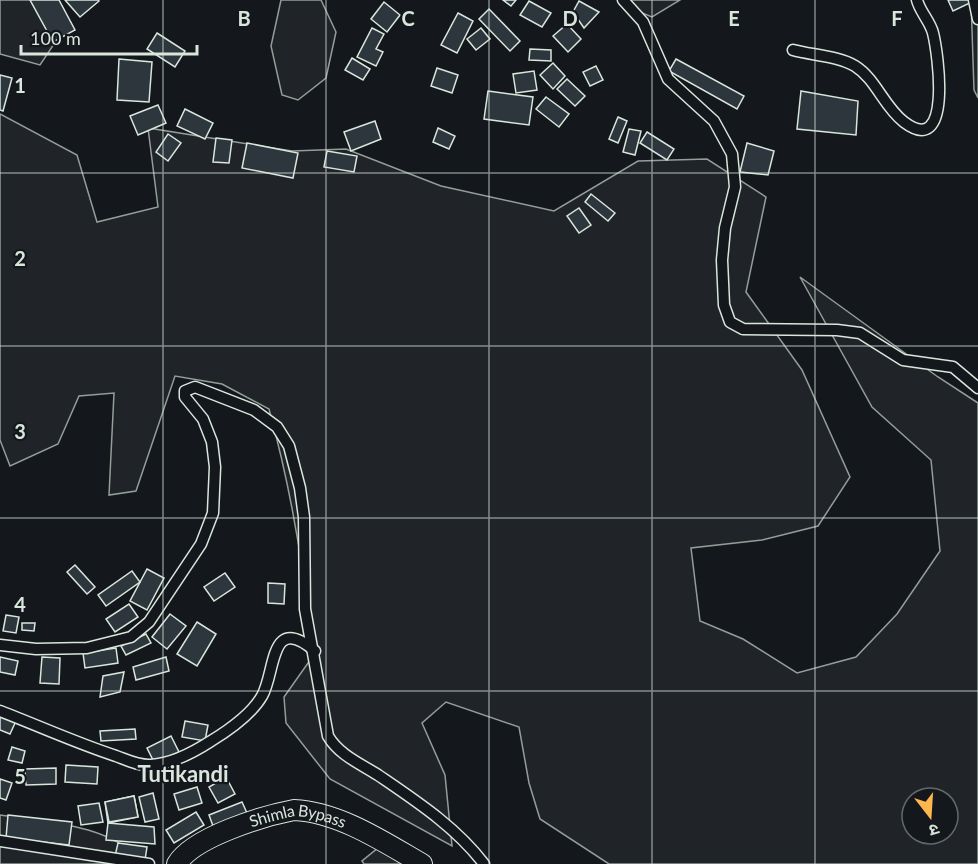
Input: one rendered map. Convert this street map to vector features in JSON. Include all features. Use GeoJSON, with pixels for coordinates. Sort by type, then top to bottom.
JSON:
{"type":"FeatureCollection","features":[{"type":"Feature","properties":{"kind":"highway","name":"Shimla Bypass"},"geometry":{"type":"LineString","coordinates":[[177,864],[188,851],[209,839],[294,810],[307,810],[340,821],[422,864]]}},
{"type":"Feature","properties":{"kind":"street"},"geometry":{"type":"LineString","coordinates":[[623,0],[643,22],[663,72],[714,121],[732,153],[735,187],[725,228],[722,260],[724,305],[730,322],[743,329],[837,330],[860,333],[903,360],[953,367],[978,387]]}},
{"type":"Feature","properties":{"kind":"street"},"geometry":{"type":"LineString","coordinates":[[793,50],[856,67],[904,122],[919,128],[930,126],[936,120],[938,105],[935,47],[932,29],[917,0]]}},
{"type":"Feature","properties":{"kind":"street"},"geometry":{"type":"LineString","coordinates":[[974,0],[978,19]]}},
{"type":"Feature","properties":{"kind":"street"},"geometry":{"type":"LineString","coordinates":[[0,645],[36,649],[87,648],[131,637],[149,622],[201,544],[213,513],[214,450],[203,419],[185,397],[186,389],[192,387],[254,410],[277,427],[286,439],[296,467],[304,517],[305,603],[315,651],[322,706],[331,741],[342,752],[439,819],[459,836],[484,864]]}},
{"type":"Feature","properties":{"kind":"street"},"geometry":{"type":"LineString","coordinates":[[0,711],[70,741],[140,764],[153,765],[201,748],[220,736],[255,707],[263,695],[273,654],[281,642],[294,638],[304,642],[315,651]]}},
{"type":"Feature","properties":{"kind":"street"},"geometry":{"type":"LineString","coordinates":[[0,841],[149,864]]}},
{"type":"Feature","properties":{"kind":"shaded area"},"geometry":{"type":"Polygon","coordinates":[[[0,0],[46,0],[54,44],[40,65],[0,54],[0,0]]]}},
{"type":"Feature","properties":{"kind":"shaded area"},"geometry":{"type":"Polygon","coordinates":[[[281,0],[321,0],[336,32],[326,78],[298,100],[282,95],[271,46],[281,0]]]}},
{"type":"Feature","properties":{"kind":"shaded area"},"geometry":{"type":"Polygon","coordinates":[[[626,0],[680,0],[652,17],[632,9],[626,0]]]}},
{"type":"Feature","properties":{"kind":"shaded area"},"geometry":{"type":"Polygon","coordinates":[[[971,0],[978,0],[978,98],[974,90],[971,0]]]}},
{"type":"Feature","properties":{"kind":"shaded area"},"geometry":{"type":"Polygon","coordinates":[[[0,114],[77,155],[97,222],[158,207],[148,128],[292,151],[346,149],[441,186],[554,211],[638,161],[707,159],[766,197],[746,292],[802,370],[850,477],[818,526],[762,540],[691,548],[700,621],[743,639],[797,673],[856,657],[897,614],[940,551],[931,460],[872,407],[800,277],[938,377],[978,403],[978,864],[609,864],[540,819],[529,783],[519,727],[446,702],[422,723],[445,775],[452,846],[330,779],[286,723],[284,697],[313,656],[296,531],[269,409],[222,384],[175,376],[136,491],[109,495],[114,393],[79,396],[58,444],[10,466],[0,440],[0,114]]]}},
{"type":"Feature","properties":{"kind":"shaded area"},"geometry":{"type":"Polygon","coordinates":[[[0,815],[57,823],[97,833],[130,851],[141,864],[0,864],[0,815]]]}},
{"type":"Feature","properties":{"kind":"shaded area"},"geometry":{"type":"Polygon","coordinates":[[[378,848],[407,864],[364,864],[362,861],[378,848]]]}},
{"type":"Feature","properties":{"kind":"building"},"geometry":{"type":"Polygon","coordinates":[[[30,0],[59,0],[75,30],[53,42],[30,0]]]}},
{"type":"Feature","properties":{"kind":"building"},"geometry":{"type":"Polygon","coordinates":[[[65,0],[98,0],[99,1],[80,17],[65,0]]]}},
{"type":"Feature","properties":{"kind":"building"},"geometry":{"type":"Polygon","coordinates":[[[503,0],[516,0],[511,6],[503,0]]]}},
{"type":"Feature","properties":{"kind":"building"},"geometry":{"type":"Polygon","coordinates":[[[948,0],[971,0],[972,2],[953,11],[948,0]]]}},
{"type":"Feature","properties":{"kind":"building"},"geometry":{"type":"Polygon","coordinates":[[[529,1],[551,13],[542,27],[520,15],[529,1]]]}},
{"type":"Feature","properties":{"kind":"building"},"geometry":{"type":"Polygon","coordinates":[[[579,1],[599,12],[584,28],[573,12],[579,1]]]}},
{"type":"Feature","properties":{"kind":"building"},"geometry":{"type":"Polygon","coordinates":[[[384,2],[400,15],[387,32],[371,19],[384,2]]]}},
{"type":"Feature","properties":{"kind":"building"},"geometry":{"type":"Polygon","coordinates":[[[489,9],[520,41],[510,51],[479,19],[489,9]]]}},
{"type":"Feature","properties":{"kind":"building"},"geometry":{"type":"Polygon","coordinates":[[[458,13],[473,21],[457,53],[441,45],[458,13]]]}},
{"type":"Feature","properties":{"kind":"building"},"geometry":{"type":"Polygon","coordinates":[[[567,24],[581,39],[568,52],[553,36],[567,24]]]}},
{"type":"Feature","properties":{"kind":"building"},"geometry":{"type":"Polygon","coordinates":[[[372,28],[384,34],[376,49],[383,52],[376,66],[357,57],[372,28]]]}},
{"type":"Feature","properties":{"kind":"building"},"geometry":{"type":"Polygon","coordinates":[[[481,28],[490,39],[476,50],[467,39],[481,28]]]}},
{"type":"Feature","properties":{"kind":"building"},"geometry":{"type":"Polygon","coordinates":[[[157,33],[185,51],[175,67],[147,49],[157,33]]]}},
{"type":"Feature","properties":{"kind":"building"},"geometry":{"type":"Polygon","coordinates":[[[530,49],[551,50],[551,61],[529,60],[530,49]]]}},
{"type":"Feature","properties":{"kind":"building"},"geometry":{"type":"Polygon","coordinates":[[[352,58],[370,69],[363,80],[345,70],[352,58]]]}},
{"type":"Feature","properties":{"kind":"building"},"geometry":{"type":"Polygon","coordinates":[[[119,59],[152,62],[149,102],[117,100],[119,59]]]}},
{"type":"Feature","properties":{"kind":"building"},"geometry":{"type":"Polygon","coordinates":[[[676,59],[744,96],[737,109],[669,71],[676,59]]]}},
{"type":"Feature","properties":{"kind":"building"},"geometry":{"type":"Polygon","coordinates":[[[553,63],[565,76],[553,89],[540,75],[553,63]]]}},
{"type":"Feature","properties":{"kind":"building"},"geometry":{"type":"Polygon","coordinates":[[[596,66],[603,80],[590,86],[583,72],[596,66]]]}},
{"type":"Feature","properties":{"kind":"building"},"geometry":{"type":"Polygon","coordinates":[[[437,68],[458,75],[452,93],[431,86],[437,68]]]}},
{"type":"Feature","properties":{"kind":"building"},"geometry":{"type":"Polygon","coordinates":[[[534,71],[537,90],[516,93],[513,74],[534,71]]]}},
{"type":"Feature","properties":{"kind":"building"},"geometry":{"type":"Polygon","coordinates":[[[0,75],[12,78],[3,111],[0,110],[0,75]]]}},
{"type":"Feature","properties":{"kind":"building"},"geometry":{"type":"Polygon","coordinates":[[[567,79],[585,96],[575,106],[557,89],[567,79]]]}},
{"type":"Feature","properties":{"kind":"building"},"geometry":{"type":"Polygon","coordinates":[[[488,91],[533,97],[529,125],[484,119],[488,91]]]}},
{"type":"Feature","properties":{"kind":"building"},"geometry":{"type":"Polygon","coordinates":[[[801,91],[858,101],[856,135],[797,129],[801,91]]]}},
{"type":"Feature","properties":{"kind":"building"},"geometry":{"type":"Polygon","coordinates":[[[546,97],[569,114],[559,127],[536,109],[546,97]]]}},
{"type":"Feature","properties":{"kind":"building"},"geometry":{"type":"Polygon","coordinates":[[[158,105],[166,123],[138,135],[130,116],[158,105]]]}},
{"type":"Feature","properties":{"kind":"building"},"geometry":{"type":"Polygon","coordinates":[[[185,109],[213,123],[205,139],[177,126],[185,109]]]}},
{"type":"Feature","properties":{"kind":"building"},"geometry":{"type":"Polygon","coordinates":[[[618,117],[627,121],[618,143],[609,139],[618,117]]]}},
{"type":"Feature","properties":{"kind":"building"},"geometry":{"type":"Polygon","coordinates":[[[375,121],[381,139],[351,151],[344,132],[375,121]]]}},
{"type":"Feature","properties":{"kind":"building"},"geometry":{"type":"Polygon","coordinates":[[[438,128],[455,136],[449,149],[433,142],[438,128]]]}},
{"type":"Feature","properties":{"kind":"building"},"geometry":{"type":"Polygon","coordinates":[[[629,129],[641,131],[635,155],[623,152],[629,129]]]}},
{"type":"Feature","properties":{"kind":"building"},"geometry":{"type":"Polygon","coordinates":[[[647,132],[674,149],[667,160],[640,143],[647,132]]]}},
{"type":"Feature","properties":{"kind":"building"},"geometry":{"type":"Polygon","coordinates":[[[168,134],[181,143],[168,161],[156,152],[168,134]]]}},
{"type":"Feature","properties":{"kind":"building"},"geometry":{"type":"Polygon","coordinates":[[[216,138],[232,140],[229,163],[213,162],[216,138]]]}},
{"type":"Feature","properties":{"kind":"building"},"geometry":{"type":"Polygon","coordinates":[[[247,143],[298,153],[293,178],[242,168],[247,143]]]}},
{"type":"Feature","properties":{"kind":"building"},"geometry":{"type":"Polygon","coordinates":[[[747,143],[774,151],[768,175],[740,172],[747,143]]]}},
{"type":"Feature","properties":{"kind":"building"},"geometry":{"type":"Polygon","coordinates":[[[327,151],[357,156],[354,172],[324,167],[327,151]]]}},
{"type":"Feature","properties":{"kind":"building"},"geometry":{"type":"Polygon","coordinates":[[[591,194],[615,213],[608,221],[585,202],[591,194]]]}},
{"type":"Feature","properties":{"kind":"building"},"geometry":{"type":"Polygon","coordinates":[[[579,208],[591,225],[579,233],[567,216],[579,208]]]}},
{"type":"Feature","properties":{"kind":"building"},"geometry":{"type":"Polygon","coordinates":[[[75,565],[95,587],[87,594],[67,572],[75,565]]]}},
{"type":"Feature","properties":{"kind":"building"},"geometry":{"type":"Polygon","coordinates":[[[147,569],[164,578],[147,610],[130,601],[147,569]]]}},
{"type":"Feature","properties":{"kind":"building"},"geometry":{"type":"Polygon","coordinates":[[[132,571],[140,582],[106,606],[98,595],[132,571]]]}},
{"type":"Feature","properties":{"kind":"building"},"geometry":{"type":"Polygon","coordinates":[[[225,573],[235,587],[214,601],[204,587],[225,573]]]}},
{"type":"Feature","properties":{"kind":"building"},"geometry":{"type":"Polygon","coordinates":[[[268,583],[285,584],[284,604],[268,603],[268,583]]]}},
{"type":"Feature","properties":{"kind":"building"},"geometry":{"type":"Polygon","coordinates":[[[129,604],[138,617],[115,632],[106,619],[129,604]]]}},
{"type":"Feature","properties":{"kind":"building"},"geometry":{"type":"Polygon","coordinates":[[[170,614],[186,626],[167,649],[152,637],[170,614]]]}},
{"type":"Feature","properties":{"kind":"building"},"geometry":{"type":"Polygon","coordinates":[[[6,615],[19,617],[16,633],[3,631],[6,615]]]}},
{"type":"Feature","properties":{"kind":"building"},"geometry":{"type":"Polygon","coordinates":[[[197,622],[216,634],[197,666],[177,654],[197,622]]]}},
{"type":"Feature","properties":{"kind":"building"},"geometry":{"type":"Polygon","coordinates":[[[22,623],[35,623],[34,631],[22,630],[22,623]]]}},
{"type":"Feature","properties":{"kind":"building"},"geometry":{"type":"Polygon","coordinates":[[[146,634],[151,643],[126,655],[121,646],[146,634]]]}},
{"type":"Feature","properties":{"kind":"building"},"geometry":{"type":"Polygon","coordinates":[[[116,648],[118,663],[85,668],[83,653],[116,648]]]}},
{"type":"Feature","properties":{"kind":"building"},"geometry":{"type":"Polygon","coordinates":[[[0,657],[18,661],[15,675],[0,672],[0,657]]]}},
{"type":"Feature","properties":{"kind":"building"},"geometry":{"type":"Polygon","coordinates":[[[42,657],[60,658],[59,684],[40,683],[42,657]]]}},
{"type":"Feature","properties":{"kind":"building"},"geometry":{"type":"Polygon","coordinates":[[[166,657],[169,671],[136,680],[133,667],[166,657]]]}},
{"type":"Feature","properties":{"kind":"building"},"geometry":{"type":"Polygon","coordinates":[[[124,672],[120,692],[100,697],[103,676],[124,672]]]}},
{"type":"Feature","properties":{"kind":"building"},"geometry":{"type":"Polygon","coordinates":[[[0,714],[16,721],[10,734],[0,730],[0,714]]]}},
{"type":"Feature","properties":{"kind":"building"},"geometry":{"type":"Polygon","coordinates":[[[185,721],[208,725],[205,741],[182,737],[185,721]]]}},
{"type":"Feature","properties":{"kind":"building"},"geometry":{"type":"Polygon","coordinates":[[[135,729],[136,739],[101,741],[100,731],[135,729]]]}},
{"type":"Feature","properties":{"kind":"building"},"geometry":{"type":"Polygon","coordinates":[[[171,736],[179,752],[155,764],[147,748],[171,736]]]}},
{"type":"Feature","properties":{"kind":"building"},"geometry":{"type":"Polygon","coordinates":[[[12,747],[25,751],[22,763],[8,760],[12,747]]]}},
{"type":"Feature","properties":{"kind":"building"},"geometry":{"type":"Polygon","coordinates":[[[66,765],[98,767],[97,784],[65,782],[66,765]]]}},
{"type":"Feature","properties":{"kind":"building"},"geometry":{"type":"Polygon","coordinates":[[[56,768],[56,784],[26,785],[25,769],[56,768]]]}},
{"type":"Feature","properties":{"kind":"building"},"geometry":{"type":"Polygon","coordinates":[[[226,777],[235,794],[218,803],[209,787],[226,777]]]}},
{"type":"Feature","properties":{"kind":"building"},"geometry":{"type":"Polygon","coordinates":[[[0,779],[12,783],[6,800],[0,798],[0,779]]]}},
{"type":"Feature","properties":{"kind":"building"},"geometry":{"type":"Polygon","coordinates":[[[197,787],[202,803],[179,810],[174,794],[197,787]]]}},
{"type":"Feature","properties":{"kind":"building"},"geometry":{"type":"Polygon","coordinates":[[[153,793],[159,819],[145,822],[139,797],[153,793]]]}},
{"type":"Feature","properties":{"kind":"building"},"geometry":{"type":"Polygon","coordinates":[[[134,796],[138,817],[108,823],[105,802],[134,796]]]}},
{"type":"Feature","properties":{"kind":"building"},"geometry":{"type":"Polygon","coordinates":[[[134,796],[138,817],[109,822],[105,802],[134,796]]]}},
{"type":"Feature","properties":{"kind":"building"},"geometry":{"type":"Polygon","coordinates":[[[242,802],[247,813],[213,826],[209,815],[242,802]]]}},
{"type":"Feature","properties":{"kind":"building"},"geometry":{"type":"Polygon","coordinates":[[[99,803],[103,822],[81,825],[78,806],[99,803]]]}},
{"type":"Feature","properties":{"kind":"building"},"geometry":{"type":"Polygon","coordinates":[[[196,812],[204,825],[174,843],[166,830],[196,812]]]}},
{"type":"Feature","properties":{"kind":"building"},"geometry":{"type":"Polygon","coordinates":[[[8,815],[72,822],[69,845],[6,838],[8,815]]]}},
{"type":"Feature","properties":{"kind":"building"},"geometry":{"type":"Polygon","coordinates":[[[108,823],[154,827],[155,844],[106,840],[108,823]]]}},
{"type":"Feature","properties":{"kind":"building"},"geometry":{"type":"Polygon","coordinates":[[[118,843],[147,847],[145,860],[115,856],[118,843]]]}},
{"type":"Feature","properties":{"kind":"district","name":"Tutikandi"},"geometry":{"type":"Point","coordinates":[183,774]}}]}
